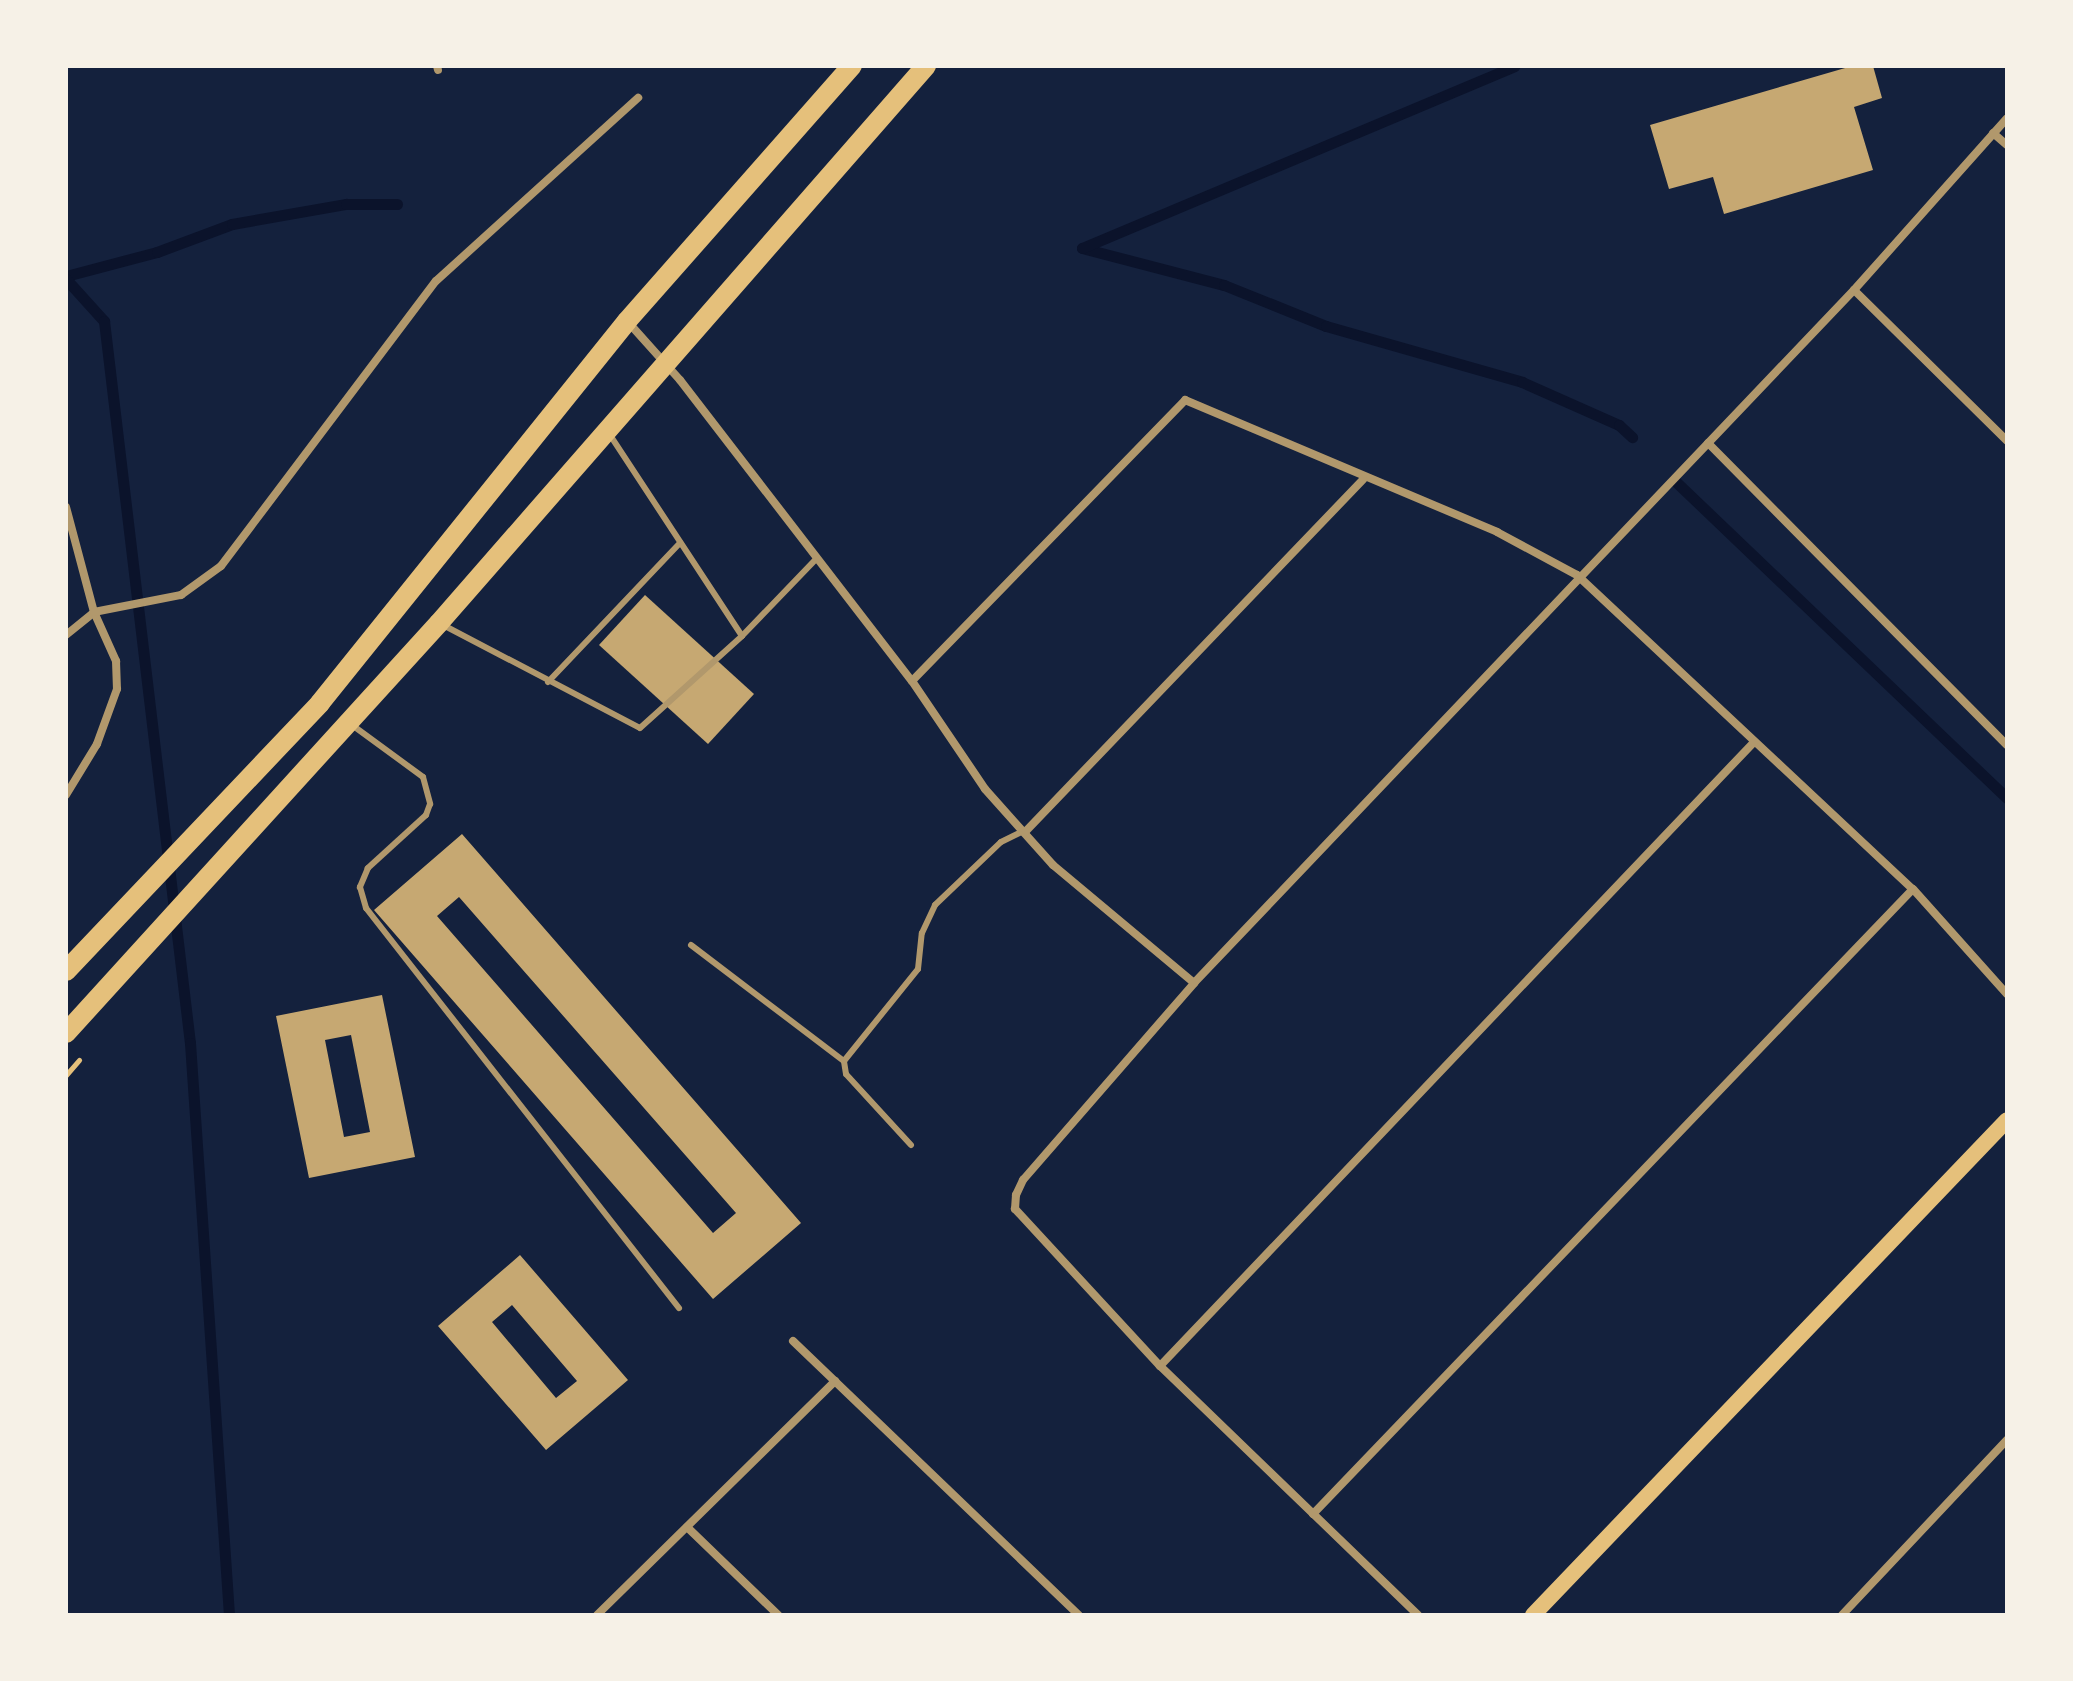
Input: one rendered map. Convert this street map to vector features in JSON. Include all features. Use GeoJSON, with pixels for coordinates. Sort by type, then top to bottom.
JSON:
{"type":"FeatureCollection","features":[{"type":"Feature","properties":{"kind":"main road"},"geometry":{"type":"LineString","coordinates":[[66,971],[320,703],[627,321],[852,66]]}},
{"type":"Feature","properties":{"kind":"main road"},"geometry":{"type":"LineString","coordinates":[[66,1033],[439,623],[926,66]]}},
{"type":"Feature","properties":{"kind":"main road"},"geometry":{"type":"LineString","coordinates":[[1533,1615],[2007,1120]]}},
{"type":"Feature","properties":{"kind":"street"},"geometry":{"type":"LineString","coordinates":[[66,635],[94,612],[181,595],[221,566],[436,281],[638,98]]}},
{"type":"Feature","properties":{"kind":"street"},"geometry":{"type":"LineString","coordinates":[[1418,1615],[1160,1366],[1015,1209],[1023,1180],[1194,983],[1577,575],[1854,290],[2007,118]]}},
{"type":"Feature","properties":{"kind":"street"},"geometry":{"type":"LineString","coordinates":[[1993,133],[2007,145]]}},
{"type":"Feature","properties":{"kind":"street"},"geometry":{"type":"LineString","coordinates":[[1854,290],[2007,441]]}},
{"type":"Feature","properties":{"kind":"street"},"geometry":{"type":"LineString","coordinates":[[627,321],[667,365],[912,681],[985,789],[1026,831],[1053,865],[1194,983]]}},
{"type":"Feature","properties":{"kind":"street"},"geometry":{"type":"LineString","coordinates":[[912,681],[1185,400],[1363,479],[1497,532],[1577,575],[1913,889],[2007,994]]}},
{"type":"Feature","properties":{"kind":"street"},"geometry":{"type":"LineString","coordinates":[[1708,443],[2007,745]]}},
{"type":"Feature","properties":{"kind":"street"},"geometry":{"type":"LineString","coordinates":[[1026,831],[1363,479]]}},
{"type":"Feature","properties":{"kind":"street"},"geometry":{"type":"LineString","coordinates":[[66,507],[94,612],[116,661],[117,689],[97,744],[66,795]]}},
{"type":"Feature","properties":{"kind":"street"},"geometry":{"type":"LineString","coordinates":[[1160,1366],[1754,742]]}},
{"type":"Feature","properties":{"kind":"street"},"geometry":{"type":"LineString","coordinates":[[1313,1514],[1913,889]]}},
{"type":"Feature","properties":{"kind":"street"},"geometry":{"type":"LineString","coordinates":[[793,1341],[1079,1615]]}},
{"type":"Feature","properties":{"kind":"street"},"geometry":{"type":"LineString","coordinates":[[597,1615],[835,1381]]}},
{"type":"Feature","properties":{"kind":"street"},"geometry":{"type":"LineString","coordinates":[[1842,1615],[2007,1440]]}},
{"type":"Feature","properties":{"kind":"street"},"geometry":{"type":"LineString","coordinates":[[687,1527],[778,1615]]}},
{"type":"Feature","properties":{"kind":"lane"},"geometry":{"type":"LineString","coordinates":[[607,431],[742,636]]}},
{"type":"Feature","properties":{"kind":"lane"},"geometry":{"type":"LineString","coordinates":[[548,682],[680,543]]}},
{"type":"Feature","properties":{"kind":"lane"},"geometry":{"type":"LineString","coordinates":[[439,623],[640,728],[742,636],[816,559]]}},
{"type":"Feature","properties":{"kind":"lane"},"geometry":{"type":"LineString","coordinates":[[348,723],[423,777],[429,792],[426,815],[368,868],[360,887],[366,908],[679,1308]]}},
{"type":"Feature","properties":{"kind":"lane"},"geometry":{"type":"LineString","coordinates":[[844,1061],[918,969],[922,933],[935,905],[1001,842],[1026,831]]}},
{"type":"Feature","properties":{"kind":"lane"},"geometry":{"type":"LineString","coordinates":[[691,945],[844,1061],[846,1074],[911,1145]]}},
{"type":"Feature","properties":{"kind":"building"},"geometry":{"type":"Polygon","coordinates":[[[1852,66],[1873,66],[1882,98],[1854,107],[1873,170],[1724,214],[1713,177],[1669,189],[1650,125],[1852,66]]]}},
{"type":"Feature","properties":{"kind":"building"},"geometry":{"type":"Polygon","coordinates":[[[645,595],[754,694],[708,744],[599,645],[645,595]]]}},
{"type":"Feature","properties":{"kind":"building"},"geometry":{"type":"Polygon","coordinates":[[[462,834],[801,1223],[713,1299],[374,910],[462,834]],[[459,897],[437,916],[713,1233],[736,1213],[459,897]]]}},
{"type":"Feature","properties":{"kind":"building"},"geometry":{"type":"Polygon","coordinates":[[[382,995],[415,1157],[309,1178],[276,1016],[382,995]],[[351,1035],[325,1040],[344,1137],[370,1132],[351,1035]]]}},
{"type":"Feature","properties":{"kind":"building"},"geometry":{"type":"Polygon","coordinates":[[[520,1255],[628,1380],[546,1450],[438,1326],[520,1255]],[[512,1305],[492,1322],[556,1398],[577,1381],[512,1305]]]}},
{"type":"Feature","properties":{"kind":"waterway"},"geometry":{"type":"LineString","coordinates":[[1082,248],[1514,66]]}},
{"type":"Feature","properties":{"kind":"waterway"},"geometry":{"type":"LineString","coordinates":[[66,276],[157,252],[232,224],[346,204],[397,204]]}},
{"type":"Feature","properties":{"kind":"waterway"},"geometry":{"type":"LineString","coordinates":[[1082,248],[1224,285],[1326,326],[1522,382],[1619,425],[1632,437]]}},
{"type":"Feature","properties":{"kind":"waterway"},"geometry":{"type":"LineString","coordinates":[[66,279],[104,321],[190,1043],[229,1615]]}},
{"type":"Feature","properties":{"kind":"waterway"},"geometry":{"type":"LineString","coordinates":[[1674,480],[2007,798]]}}]}
